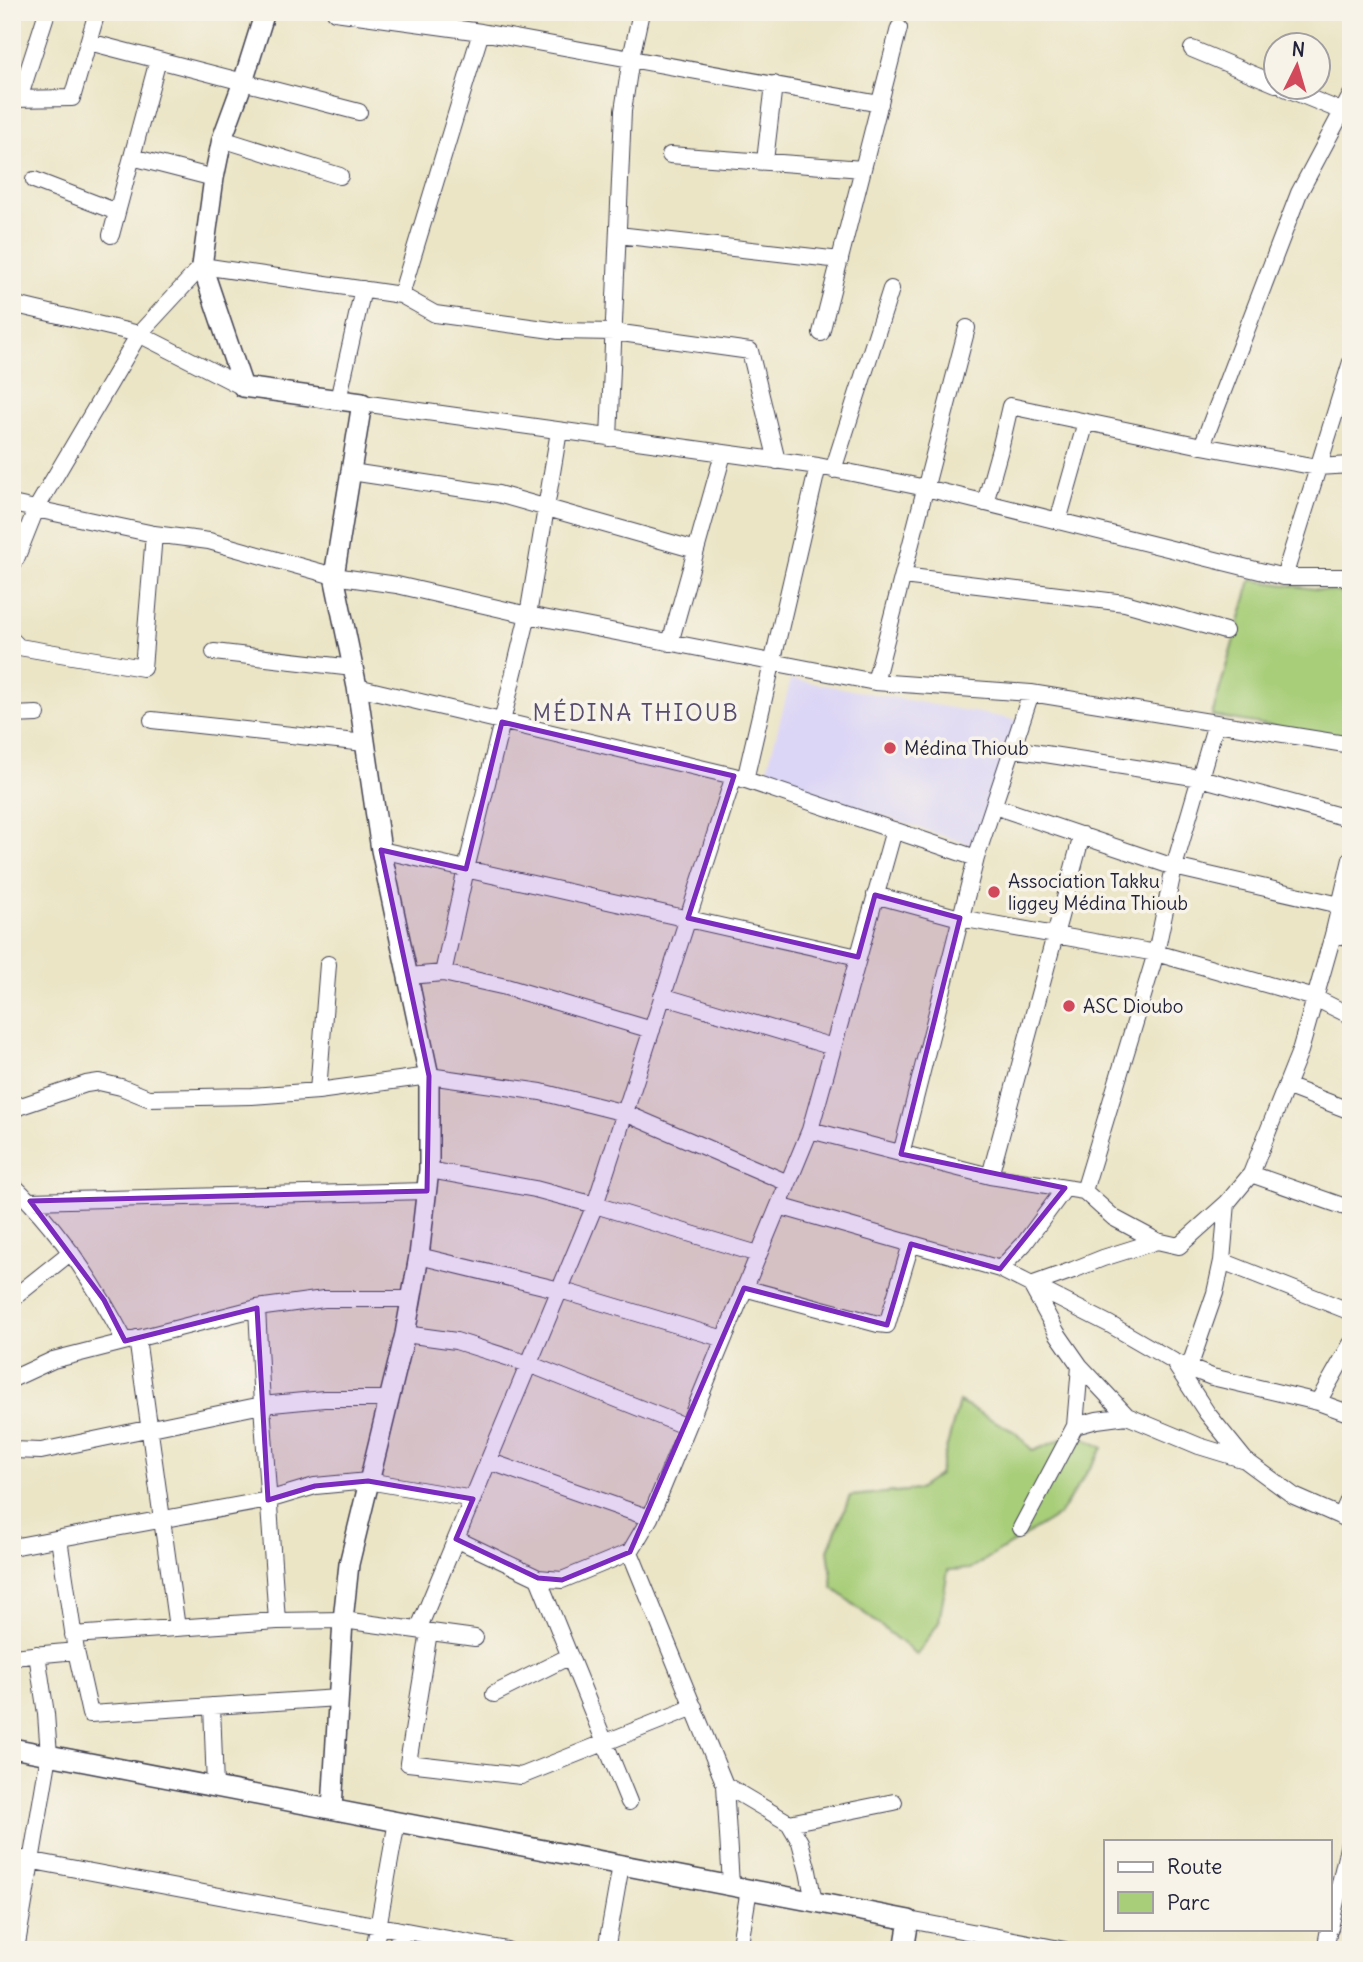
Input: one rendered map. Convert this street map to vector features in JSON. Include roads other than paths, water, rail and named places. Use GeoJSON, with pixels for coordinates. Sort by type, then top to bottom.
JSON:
{"type":"FeatureCollection","features":[{"type":"Feature","properties":{"kind":"street"},"geometry":{"type":"LineString","coordinates":[[47,12],[16,99],[72,98],[97,12]]}},
{"type":"Feature","properties":{"kind":"street"},"geometry":{"type":"LineString","coordinates":[[243,387],[202,266],[222,139],[265,12]]}},
{"type":"Feature","properties":{"kind":"street"},"geometry":{"type":"LineString","coordinates":[[335,12],[481,32],[880,104]]}},
{"type":"Feature","properties":{"kind":"street"},"geometry":{"type":"LineString","coordinates":[[609,438],[623,111],[641,12]]}},
{"type":"Feature","properties":{"kind":"street"},"geometry":{"type":"LineString","coordinates":[[821,333],[899,28]]}},
{"type":"Feature","properties":{"kind":"street"},"geometry":{"type":"LineString","coordinates":[[401,295],[481,32]]}},
{"type":"Feature","properties":{"kind":"street"},"geometry":{"type":"LineString","coordinates":[[89,42],[359,111]]}},
{"type":"Feature","properties":{"kind":"street"},"geometry":{"type":"LineString","coordinates":[[1192,49],[1262,78]]}},
{"type":"Feature","properties":{"kind":"street"},"geometry":{"type":"LineString","coordinates":[[111,235],[158,60]]}},
{"type":"Feature","properties":{"kind":"street"},"geometry":{"type":"LineString","coordinates":[[765,161],[774,84]]}},
{"type":"Feature","properties":{"kind":"street"},"geometry":{"type":"LineString","coordinates":[[1202,446],[1299,193],[1351,95]]}},
{"type":"Feature","properties":{"kind":"street"},"geometry":{"type":"LineString","coordinates":[[1319,102],[1341,111]]}},
{"type":"Feature","properties":{"kind":"street"},"geometry":{"type":"LineString","coordinates":[[222,139],[340,176]]}},
{"type":"Feature","properties":{"kind":"street"},"geometry":{"type":"LineString","coordinates":[[670,155],[863,169]]}},
{"type":"Feature","properties":{"kind":"street"},"geometry":{"type":"LineString","coordinates":[[132,157],[214,178]]}},
{"type":"Feature","properties":{"kind":"street"},"geometry":{"type":"LineString","coordinates":[[34,180],[117,212]]}},
{"type":"Feature","properties":{"kind":"street"},"geometry":{"type":"LineString","coordinates":[[618,235],[840,260]]}},
{"type":"Feature","properties":{"kind":"street"},"geometry":{"type":"LineString","coordinates":[[202,266],[401,295],[435,314],[559,331],[614,332],[750,351],[778,461]]}},
{"type":"Feature","properties":{"kind":"street"},"geometry":{"type":"LineString","coordinates":[[12,562],[16,559],[36,509],[139,334],[202,266]]}},
{"type":"Feature","properties":{"kind":"street"},"geometry":{"type":"LineString","coordinates":[[338,400],[363,289]]}},
{"type":"Feature","properties":{"kind":"street"},"geometry":{"type":"LineString","coordinates":[[694,1707],[521,1776],[408,1763],[424,1631],[456,1539],[595,1205],[688,918],[739,778],[825,468],[891,289]]}},
{"type":"Feature","properties":{"kind":"street"},"geometry":{"type":"LineString","coordinates":[[12,304],[139,334],[243,387],[825,468],[926,488],[1284,577],[1351,577]]}},
{"type":"Feature","properties":{"kind":"street"},"geometry":{"type":"LineString","coordinates":[[875,682],[967,328]]}},
{"type":"Feature","properties":{"kind":"street"},"geometry":{"type":"LineString","coordinates":[[1284,577],[1351,362]]}},
{"type":"Feature","properties":{"kind":"street"},"geometry":{"type":"LineString","coordinates":[[332,1809],[343,1620],[349,1564],[405,1334],[419,1256],[429,1170],[429,1076],[381,850],[355,678],[334,576],[362,403]]}},
{"type":"Feature","properties":{"kind":"street"},"geometry":{"type":"LineString","coordinates":[[985,503],[1010,406],[1317,467],[1351,465]]}},
{"type":"Feature","properties":{"kind":"street"},"geometry":{"type":"LineString","coordinates":[[1058,521],[1086,422]]}},
{"type":"Feature","properties":{"kind":"street"},"geometry":{"type":"LineString","coordinates":[[443,973],[528,615],[559,431]]}},
{"type":"Feature","properties":{"kind":"street"},"geometry":{"type":"LineString","coordinates":[[670,643],[723,454]]}},
{"type":"Feature","properties":{"kind":"street"},"geometry":{"type":"LineString","coordinates":[[351,472],[498,494],[696,550]]}},
{"type":"Feature","properties":{"kind":"street"},"geometry":{"type":"LineString","coordinates":[[12,504],[154,534],[209,541],[334,576],[397,584],[528,615],[875,682],[1031,693],[1351,745]]}},
{"type":"Feature","properties":{"kind":"street"},"geometry":{"type":"LineString","coordinates":[[12,640],[19,647],[143,668],[154,534]]}},
{"type":"Feature","properties":{"kind":"street"},"geometry":{"type":"LineString","coordinates":[[903,576],[1125,603],[1225,631]]}},
{"type":"Feature","properties":{"kind":"street"},"geometry":{"type":"LineString","coordinates":[[214,652],[355,678],[502,722],[739,778],[976,858]]}},
{"type":"Feature","properties":{"kind":"street"},"geometry":{"type":"LineString","coordinates":[[901,1154],[976,858],[1031,693]]}},
{"type":"Feature","properties":{"kind":"street"},"geometry":{"type":"LineString","coordinates":[[12,715],[37,714]]}},
{"type":"Feature","properties":{"kind":"street"},"geometry":{"type":"LineString","coordinates":[[152,720],[365,743]]}},
{"type":"Feature","properties":{"kind":"street"},"geometry":{"type":"LineString","coordinates":[[1084,1191],[1156,953],[1174,867],[1216,723]]}},
{"type":"Feature","properties":{"kind":"street"},"geometry":{"type":"LineString","coordinates":[[1013,749],[1200,778],[1351,819]]}},
{"type":"Feature","properties":{"kind":"street"},"geometry":{"type":"LineString","coordinates":[[993,806],[1174,867],[1340,905]]}},
{"type":"Feature","properties":{"kind":"street"},"geometry":{"type":"LineString","coordinates":[[456,1539],[538,1578],[562,1580],[630,1552],[650,1517],[810,1130],[894,830]]}},
{"type":"Feature","properties":{"kind":"street"},"geometry":{"type":"LineString","coordinates":[[990,1176],[1082,835]]}},
{"type":"Feature","properties":{"kind":"street"},"geometry":{"type":"LineString","coordinates":[[381,850],[858,957]]}},
{"type":"Feature","properties":{"kind":"street"},"geometry":{"type":"LineString","coordinates":[[810,1130],[990,1176],[1084,1191],[1114,1218],[1157,1241],[1179,1245],[1227,1203],[1251,1174],[1300,1051],[1333,935],[1351,859]]}},
{"type":"Feature","properties":{"kind":"street"},"geometry":{"type":"LineString","coordinates":[[875,895],[960,918],[1156,953],[1315,998],[1351,1016]]}},
{"type":"Feature","properties":{"kind":"street"},"geometry":{"type":"LineString","coordinates":[[1333,935],[1351,937]]}},
{"type":"Feature","properties":{"kind":"street"},"geometry":{"type":"LineString","coordinates":[[318,1091],[328,964]]}},
{"type":"Feature","properties":{"kind":"street"},"geometry":{"type":"LineString","coordinates":[[409,976],[443,973],[506,987],[652,1030]]}},
{"type":"Feature","properties":{"kind":"street"},"geometry":{"type":"LineString","coordinates":[[662,996],[833,1047]]}},
{"type":"Feature","properties":{"kind":"street"},"geometry":{"type":"LineString","coordinates":[[12,1112],[19,1107],[99,1082],[148,1098],[252,1096],[318,1091],[429,1076],[541,1092],[625,1113],[788,1183]]}},
{"type":"Feature","properties":{"kind":"street"},"geometry":{"type":"LineString","coordinates":[[1286,1086],[1351,1111]]}},
{"type":"Feature","properties":{"kind":"street"},"geometry":{"type":"LineString","coordinates":[[429,1170],[536,1189],[758,1254]]}},
{"type":"Feature","properties":{"kind":"street"},"geometry":{"type":"LineString","coordinates":[[1251,1174],[1350,1207]]}},
{"type":"Feature","properties":{"kind":"street"},"geometry":{"type":"LineString","coordinates":[[12,1184],[30,1201],[71,1252],[131,1340],[150,1428],[177,1628]]}},
{"type":"Feature","properties":{"kind":"street"},"geometry":{"type":"LineString","coordinates":[[1000,1269],[1024,1244],[1065,1188]]}},
{"type":"Feature","properties":{"kind":"street"},"geometry":{"type":"LineString","coordinates":[[30,1201],[427,1191]]}},
{"type":"Feature","properties":{"kind":"street"},"geometry":{"type":"LineString","coordinates":[[1189,1368],[1215,1293],[1222,1261],[1227,1203]]}},
{"type":"Feature","properties":{"kind":"street"},"geometry":{"type":"LineString","coordinates":[[779,1206],[1000,1269],[1109,1324],[1172,1361],[1212,1377],[1318,1402],[1351,1414]]}},
{"type":"Feature","properties":{"kind":"street"},"geometry":{"type":"LineString","coordinates":[[1031,1285],[1157,1241]]}},
{"type":"Feature","properties":{"kind":"street"},"geometry":{"type":"LineString","coordinates":[[744,1288],[887,1325],[911,1244]]}},
{"type":"Feature","properties":{"kind":"street"},"geometry":{"type":"LineString","coordinates":[[12,1298],[71,1252]]}},
{"type":"Feature","properties":{"kind":"street"},"geometry":{"type":"LineString","coordinates":[[419,1256],[560,1290],[724,1339]]}},
{"type":"Feature","properties":{"kind":"street"},"geometry":{"type":"LineString","coordinates":[[1222,1261],[1351,1312]]}},
{"type":"Feature","properties":{"kind":"street"},"geometry":{"type":"LineString","coordinates":[[1031,1285],[1057,1333],[1080,1366],[1127,1416],[1199,1446],[1245,1460]]}},
{"type":"Feature","properties":{"kind":"street"},"geometry":{"type":"LineString","coordinates":[[12,1379],[53,1360],[257,1308],[324,1299],[411,1299]]}},
{"type":"Feature","properties":{"kind":"street"},"geometry":{"type":"LineString","coordinates":[[257,1308],[277,1620]]}},
{"type":"Feature","properties":{"kind":"street"},"geometry":{"type":"LineString","coordinates":[[405,1334],[456,1341],[529,1364],[687,1427]]}},
{"type":"Feature","properties":{"kind":"street"},"geometry":{"type":"LineString","coordinates":[[1318,1402],[1351,1344]]}},
{"type":"Feature","properties":{"kind":"street"},"geometry":{"type":"LineString","coordinates":[[1172,1361],[1207,1413],[1245,1460],[1294,1496],[1346,1519],[1351,1494]]}},
{"type":"Feature","properties":{"kind":"street"},"geometry":{"type":"LineString","coordinates":[[1021,1528],[1075,1426],[1080,1366]]}},
{"type":"Feature","properties":{"kind":"street"},"geometry":{"type":"LineString","coordinates":[[12,1450],[41,1451],[262,1405],[324,1399],[388,1399]]}},
{"type":"Feature","properties":{"kind":"street"},"geometry":{"type":"LineString","coordinates":[[1075,1426],[1127,1416]]}},
{"type":"Feature","properties":{"kind":"street"},"geometry":{"type":"LineString","coordinates":[[488,1461],[650,1517]]}},
{"type":"Feature","properties":{"kind":"street"},"geometry":{"type":"LineString","coordinates":[[12,1548],[268,1500],[315,1486],[368,1481],[473,1499]]}},
{"type":"Feature","properties":{"kind":"street"},"geometry":{"type":"LineString","coordinates":[[59,1539],[74,1643],[90,1714],[338,1698]]}},
{"type":"Feature","properties":{"kind":"street"},"geometry":{"type":"LineString","coordinates":[[630,1552],[725,1785],[740,1887],[739,1950]]}},
{"type":"Feature","properties":{"kind":"street"},"geometry":{"type":"LineString","coordinates":[[538,1578],[629,1802]]}},
{"type":"Feature","properties":{"kind":"street"},"geometry":{"type":"LineString","coordinates":[[12,1657],[37,1654],[74,1643],[177,1628],[277,1620],[343,1620],[475,1638]]}},
{"type":"Feature","properties":{"kind":"street"},"geometry":{"type":"LineString","coordinates":[[16,1950],[49,1755],[37,1654]]}},
{"type":"Feature","properties":{"kind":"street"},"geometry":{"type":"LineString","coordinates":[[494,1694],[570,1656]]}},
{"type":"Feature","properties":{"kind":"street"},"geometry":{"type":"LineString","coordinates":[[212,1706],[215,1787]]}},
{"type":"Feature","properties":{"kind":"street"},"geometry":{"type":"LineString","coordinates":[[12,1748],[1065,1950]]}},
{"type":"Feature","properties":{"kind":"street"},"geometry":{"type":"LineString","coordinates":[[725,1785],[789,1823],[800,1842],[814,1902]]}},
{"type":"Feature","properties":{"kind":"street"},"geometry":{"type":"LineString","coordinates":[[789,1823],[894,1802]]}},
{"type":"Feature","properties":{"kind":"street"},"geometry":{"type":"LineString","coordinates":[[374,1950],[397,1821]]}},
{"type":"Feature","properties":{"kind":"street"},"geometry":{"type":"LineString","coordinates":[[1332,1919],[1351,1834]]}},
{"type":"Feature","properties":{"kind":"street"},"geometry":{"type":"LineString","coordinates":[[12,1857],[507,1950]]}},
{"type":"Feature","properties":{"kind":"street"},"geometry":{"type":"LineString","coordinates":[[606,1950],[621,1865]]}},
{"type":"Feature","properties":{"kind":"street"},"geometry":{"type":"LineString","coordinates":[[904,1950],[909,1920]]}},
{"type":"Feature","properties":{"kind":"street"},"geometry":{"type":"LineString","coordinates":[[396,1929],[402,1950]]}},
{"type":"Feature","properties":{"kind":"street"},"geometry":{"type":"LineString","coordinates":[[1325,1950],[1330,1930]]}},
{"type":"Feature","properties":{"kind":"place","name":"Médina Thioub"},"geometry":{"type":"Point","coordinates":[890,748]}},
{"type":"Feature","properties":{"kind":"place","name":"Association Takku liggey Médina Thioub"},"geometry":{"type":"Point","coordinates":[994,892]}},
{"type":"Feature","properties":{"kind":"place","name":"ASC Dioubo"},"geometry":{"type":"Point","coordinates":[1069,1006]}},
{"type":"Feature","properties":{"kind":"district","name":"MÉDINA THIOUB"},"geometry":{"type":"Point","coordinates":[636,712]}}]}
